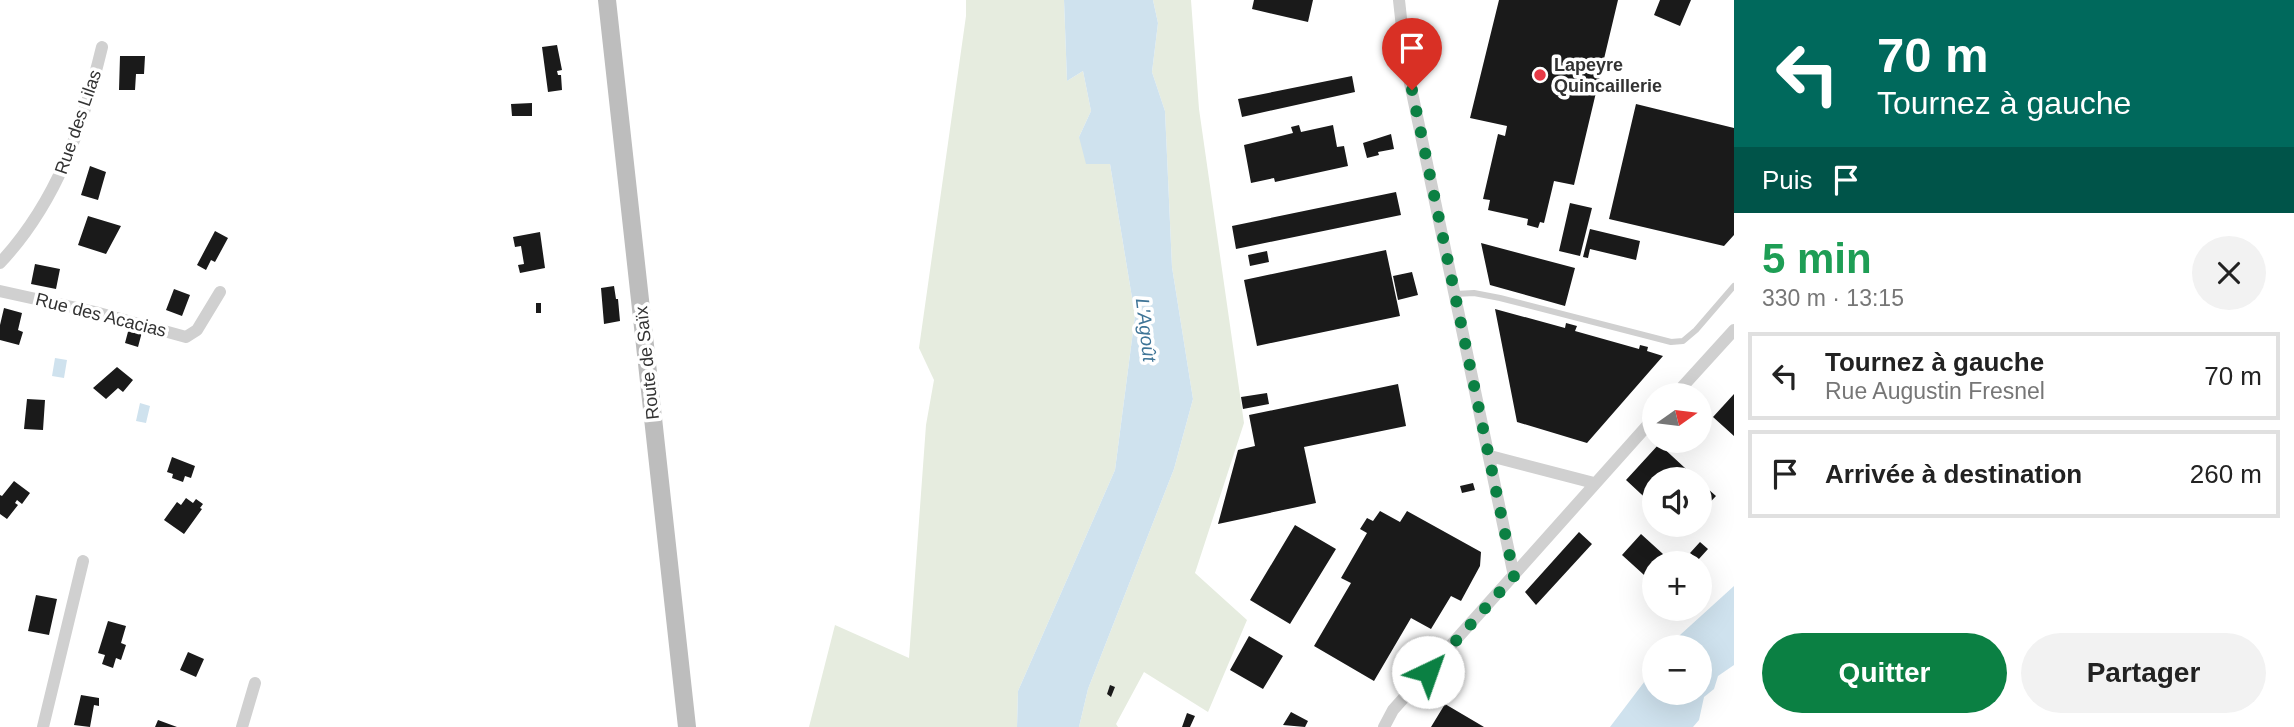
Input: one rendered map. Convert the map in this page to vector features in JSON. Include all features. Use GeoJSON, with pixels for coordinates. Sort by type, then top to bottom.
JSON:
{"type":"FeatureCollection","features":[{"type":"Feature","properties":{"kind":"street","name":"Route de Saïx"},"geometry":{"type":"LineString","coordinates":[[607,0],[687,727]]}},
{"type":"Feature","properties":{"kind":"street"},"geometry":{"type":"LineString","coordinates":[[1399,0],[1406,64],[1514,576]]}},
{"type":"Feature","properties":{"kind":"street","name":"Rue des Lilas"},"geometry":{"type":"LineString","coordinates":[[0,263],[22,239],[58,181],[79,131],[102,47]]}},
{"type":"Feature","properties":{"kind":"street","name":"Rue des Acacias"},"geometry":{"type":"LineString","coordinates":[[0,291],[95,312],[186,337],[197,330],[219,292]]}},
{"type":"Feature","properties":{"kind":"street"},"geometry":{"type":"LineString","coordinates":[[1686,383],[1734,330]]}},
{"type":"Feature","properties":{"kind":"street"},"geometry":{"type":"LineString","coordinates":[[1384,727],[1394,710],[1642,431]]}},
{"type":"Feature","properties":{"kind":"street"},"geometry":{"type":"LineString","coordinates":[[1490,456],[1594,484]]}},
{"type":"Feature","properties":{"kind":"street"},"geometry":{"type":"LineString","coordinates":[[43,727],[83,561]]}},
{"type":"Feature","properties":{"kind":"street"},"geometry":{"type":"LineString","coordinates":[[242,727],[255,683]]}},
{"type":"Feature","properties":{"kind":"lane"},"geometry":{"type":"LineString","coordinates":[[1455,294],[1474,293],[1500,298],[1671,342],[1683,341],[1696,330],[1734,286]]}},
{"type":"Feature","properties":{"kind":"shaded area"},"geometry":{"type":"Polygon","coordinates":[[[966,0],[1064,0],[1067,81],[1083,71],[1091,111],[1079,137],[1110,164],[1135,316],[1115,470],[1018,691],[1017,727],[809,727],[835,625],[909,658],[926,425],[934,380],[919,348],[966,16],[966,0]]]}},
{"type":"Feature","properties":{"kind":"shaded area"},"geometry":{"type":"Polygon","coordinates":[[[1153,0],[1191,0],[1199,109],[1244,423],[1195,573],[1247,620],[1208,712],[1144,672],[1116,724],[1118,727],[1079,727],[1088,689],[1174,469],[1193,399],[1172,267],[1165,111],[1152,72],[1158,23],[1153,0]]]}},
{"type":"Feature","properties":{"kind":"water","name":"L'Agoût"},"geometry":{"type":"Polygon","coordinates":[[[1064,0],[1153,0],[1158,23],[1152,72],[1165,111],[1172,267],[1193,399],[1174,469],[1088,689],[1079,727],[1017,727],[1018,691],[1115,470],[1135,316],[1110,164],[1086,164],[1079,137],[1091,111],[1083,71],[1067,81],[1064,0]]]}},
{"type":"Feature","properties":{"kind":"water"},"geometry":{"type":"Polygon","coordinates":[[[55,358],[67,360],[64,378],[52,376],[55,358]]]}},
{"type":"Feature","properties":{"kind":"water"},"geometry":{"type":"Polygon","coordinates":[[[140,403],[150,406],[146,423],[136,421],[140,403]]]}},
{"type":"Feature","properties":{"kind":"water"},"geometry":{"type":"Polygon","coordinates":[[[1734,586],[1734,665],[1718,676],[1712,691],[1712,635],[1680,635],[1695,621],[1712,621],[1712,606],[1734,586]]]}},
{"type":"Feature","properties":{"kind":"water"},"geometry":{"type":"Polygon","coordinates":[[[1642,685],[1642,705],[1702,705],[1699,720],[1693,727],[1610,727],[1642,685]]]}},
{"type":"Feature","properties":{"kind":"building"},"geometry":{"type":"Polygon","coordinates":[[[1254,0],[1313,0],[1308,22],[1252,9],[1254,0]]]}},
{"type":"Feature","properties":{"kind":"building","name":"Lapeyre Quincaillerie"},"geometry":{"type":"Polygon","coordinates":[[[1499,0],[1618,0],[1574,185],[1554,181],[1544,223],[1540,222],[1538,228],[1527,225],[1528,219],[1488,210],[1490,200],[1483,199],[1498,134],[1505,136],[1507,126],[1470,118],[1499,0]]]}},
{"type":"Feature","properties":{"kind":"building"},"geometry":{"type":"Polygon","coordinates":[[[1660,0],[1691,0],[1680,26],[1654,15],[1660,0]]]}},
{"type":"Feature","properties":{"kind":"building"},"geometry":{"type":"Polygon","coordinates":[[[557,45],[562,70],[557,71],[558,75],[561,75],[562,90],[548,92],[542,47],[557,45]]]}},
{"type":"Feature","properties":{"kind":"building"},"geometry":{"type":"Polygon","coordinates":[[[120,56],[145,56],[144,74],[136,74],[135,90],[119,90],[120,56]]]}},
{"type":"Feature","properties":{"kind":"building"},"geometry":{"type":"Polygon","coordinates":[[[1352,76],[1355,92],[1242,117],[1238,99],[1352,76]]]}},
{"type":"Feature","properties":{"kind":"building"},"geometry":{"type":"Polygon","coordinates":[[[532,103],[532,116],[512,116],[511,104],[532,103]]]}},
{"type":"Feature","properties":{"kind":"building"},"geometry":{"type":"Polygon","coordinates":[[[1636,104],[1734,128],[1734,235],[1724,246],[1609,219],[1636,104]]]}},
{"type":"Feature","properties":{"kind":"building"},"geometry":{"type":"Polygon","coordinates":[[[1299,125],[1301,132],[1333,125],[1337,147],[1344,146],[1348,166],[1275,182],[1274,178],[1251,183],[1244,145],[1293,133],[1291,127],[1299,125]]]}},
{"type":"Feature","properties":{"kind":"building"},"geometry":{"type":"Polygon","coordinates":[[[1391,134],[1394,149],[1378,152],[1379,155],[1367,158],[1363,143],[1391,134]]]}},
{"type":"Feature","properties":{"kind":"building"},"geometry":{"type":"Polygon","coordinates":[[[90,166],[106,172],[98,200],[81,195],[90,166]]]}},
{"type":"Feature","properties":{"kind":"building"},"geometry":{"type":"Polygon","coordinates":[[[1396,192],[1401,215],[1236,249],[1232,226],[1396,192]]]}},
{"type":"Feature","properties":{"kind":"building"},"geometry":{"type":"Polygon","coordinates":[[[1570,203],[1592,208],[1580,256],[1559,251],[1570,203]]]}},
{"type":"Feature","properties":{"kind":"building"},"geometry":{"type":"Polygon","coordinates":[[[88,216],[121,226],[106,254],[78,245],[88,216]]]}},
{"type":"Feature","properties":{"kind":"building"},"geometry":{"type":"Polygon","coordinates":[[[1590,229],[1640,241],[1636,260],[1590,249],[1588,258],[1583,257],[1590,229]]]}},
{"type":"Feature","properties":{"kind":"building"},"geometry":{"type":"Polygon","coordinates":[[[215,231],[228,238],[215,262],[211,260],[206,270],[197,265],[215,231]]]}},
{"type":"Feature","properties":{"kind":"building"},"geometry":{"type":"Polygon","coordinates":[[[540,232],[545,268],[520,273],[518,265],[524,264],[521,246],[515,247],[513,237],[540,232]]]}},
{"type":"Feature","properties":{"kind":"building"},"geometry":{"type":"Polygon","coordinates":[[[1481,243],[1575,268],[1565,306],[1490,285],[1481,243]]]}},
{"type":"Feature","properties":{"kind":"building"},"geometry":{"type":"Polygon","coordinates":[[[1386,250],[1400,316],[1257,346],[1244,280],[1386,250]]]}},
{"type":"Feature","properties":{"kind":"building"},"geometry":{"type":"Polygon","coordinates":[[[1267,251],[1269,262],[1250,266],[1248,255],[1267,251]]]}},
{"type":"Feature","properties":{"kind":"building"},"geometry":{"type":"Polygon","coordinates":[[[35,264],[60,269],[56,289],[31,284],[35,264]]]}},
{"type":"Feature","properties":{"kind":"building"},"geometry":{"type":"Polygon","coordinates":[[[1412,272],[1418,295],[1398,300],[1393,276],[1412,272]]]}},
{"type":"Feature","properties":{"kind":"building"},"geometry":{"type":"Polygon","coordinates":[[[614,286],[620,321],[604,324],[601,288],[614,286]]]}},
{"type":"Feature","properties":{"kind":"building"},"geometry":{"type":"Polygon","coordinates":[[[174,289],[190,295],[182,316],[166,310],[174,289]]]}},
{"type":"Feature","properties":{"kind":"building"},"geometry":{"type":"Polygon","coordinates":[[[536,303],[541,303],[541,313],[536,313],[536,303]]]}},
{"type":"Feature","properties":{"kind":"building"},"geometry":{"type":"Polygon","coordinates":[[[4,308],[22,313],[18,330],[23,332],[19,345],[0,340],[4,308]]]}},
{"type":"Feature","properties":{"kind":"building"},"geometry":{"type":"Polygon","coordinates":[[[1495,309],[1565,328],[1566,323],[1577,326],[1575,331],[1639,349],[1640,345],[1648,347],[1647,351],[1663,356],[1587,443],[1517,422],[1495,309]]]}},
{"type":"Feature","properties":{"kind":"building"},"geometry":{"type":"Polygon","coordinates":[[[129,328],[142,332],[138,347],[125,343],[129,328]]]}},
{"type":"Feature","properties":{"kind":"building"},"geometry":{"type":"Polygon","coordinates":[[[117,367],[133,380],[123,392],[118,388],[106,399],[93,388],[117,367]]]}},
{"type":"Feature","properties":{"kind":"building"},"geometry":{"type":"Polygon","coordinates":[[[1398,384],[1406,426],[1304,447],[1316,503],[1218,524],[1238,450],[1255,446],[1249,415],[1398,384]]]}},
{"type":"Feature","properties":{"kind":"building"},"geometry":{"type":"Polygon","coordinates":[[[1267,393],[1269,404],[1243,409],[1241,397],[1267,393]]]}},
{"type":"Feature","properties":{"kind":"building"},"geometry":{"type":"Polygon","coordinates":[[[1734,394],[1734,436],[1713,417],[1734,394]]]}},
{"type":"Feature","properties":{"kind":"building"},"geometry":{"type":"Polygon","coordinates":[[[27,399],[45,400],[43,430],[24,429],[27,399]]]}},
{"type":"Feature","properties":{"kind":"building"},"geometry":{"type":"Polygon","coordinates":[[[1651,453],[1669,453],[1684,467],[1642,467],[1642,495],[1626,480],[1651,453]]]}},
{"type":"Feature","properties":{"kind":"building"},"geometry":{"type":"Polygon","coordinates":[[[172,457],[195,466],[191,478],[185,476],[183,482],[172,478],[173,474],[167,472],[172,457]]]}},
{"type":"Feature","properties":{"kind":"building"},"geometry":{"type":"Polygon","coordinates":[[[14,481],[30,493],[22,504],[17,500],[15,503],[18,505],[7,519],[0,514],[0,495],[2,496],[14,481]]]}},
{"type":"Feature","properties":{"kind":"building"},"geometry":{"type":"Polygon","coordinates":[[[1473,483],[1475,490],[1462,493],[1460,486],[1473,483]]]}},
{"type":"Feature","properties":{"kind":"building"},"geometry":{"type":"Polygon","coordinates":[[[186,498],[193,503],[196,499],[203,504],[184,534],[164,520],[177,502],[181,505],[186,498]]]}},
{"type":"Feature","properties":{"kind":"building"},"geometry":{"type":"Polygon","coordinates":[[[1380,511],[1400,522],[1407,511],[1481,552],[1480,566],[1461,601],[1451,596],[1431,629],[1411,618],[1374,681],[1314,646],[1351,583],[1341,578],[1367,533],[1360,529],[1367,518],[1373,521],[1380,511]]]}},
{"type":"Feature","properties":{"kind":"building"},"geometry":{"type":"Polygon","coordinates":[[[1295,525],[1336,549],[1290,624],[1250,600],[1295,525]]]}},
{"type":"Feature","properties":{"kind":"building"},"geometry":{"type":"Polygon","coordinates":[[[1579,532],[1592,544],[1536,605],[1525,592],[1579,532]]]}},
{"type":"Feature","properties":{"kind":"building"},"geometry":{"type":"Polygon","coordinates":[[[1641,534],[1660,551],[1642,551],[1642,573],[1622,555],[1641,534]]]}},
{"type":"Feature","properties":{"kind":"building"},"geometry":{"type":"Polygon","coordinates":[[[1700,542],[1708,549],[1706,551],[1692,551],[1700,542]]]}},
{"type":"Feature","properties":{"kind":"building"},"geometry":{"type":"Polygon","coordinates":[[[36,595],[57,599],[49,635],[28,631],[36,595]]]}},
{"type":"Feature","properties":{"kind":"building"},"geometry":{"type":"Polygon","coordinates":[[[108,621],[126,626],[121,643],[126,645],[121,660],[116,658],[113,668],[102,664],[105,655],[98,653],[108,621]]]}},
{"type":"Feature","properties":{"kind":"building"},"geometry":{"type":"Polygon","coordinates":[[[1249,636],[1283,656],[1263,689],[1230,670],[1249,636]]]}},
{"type":"Feature","properties":{"kind":"building"},"geometry":{"type":"Polygon","coordinates":[[[188,652],[204,659],[196,677],[180,670],[188,652]]]}},
{"type":"Feature","properties":{"kind":"building"},"geometry":{"type":"Polygon","coordinates":[[[1110,685],[1115,687],[1111,697],[1107,694],[1110,685]]]}},
{"type":"Feature","properties":{"kind":"building"},"geometry":{"type":"Polygon","coordinates":[[[81,695],[99,698],[99,706],[94,705],[90,727],[74,725],[81,695]]]}},
{"type":"Feature","properties":{"kind":"building"},"geometry":{"type":"Polygon","coordinates":[[[1445,704],[1479,724],[1484,727],[1431,727],[1445,704]]]}},
{"type":"Feature","properties":{"kind":"building"},"geometry":{"type":"Polygon","coordinates":[[[1291,712],[1308,721],[1305,727],[1283,725],[1291,712]]]}},
{"type":"Feature","properties":{"kind":"building"},"geometry":{"type":"Polygon","coordinates":[[[1187,713],[1195,716],[1190,727],[1182,727],[1187,713]]]}},
{"type":"Feature","properties":{"kind":"building"},"geometry":{"type":"Polygon","coordinates":[[[158,720],[177,727],[155,727],[158,720]]]}},
{"type":"Feature","properties":{"kind":"place","name":"Lapeyre Quincaillerie"},"geometry":{"type":"Point","coordinates":[1540,75]}},
{"type":"Feature","properties":{"kind":"route"},"geometry":{"type":"LineString","coordinates":[[1412,90],[1514,576],[1428,672]]}}]}
